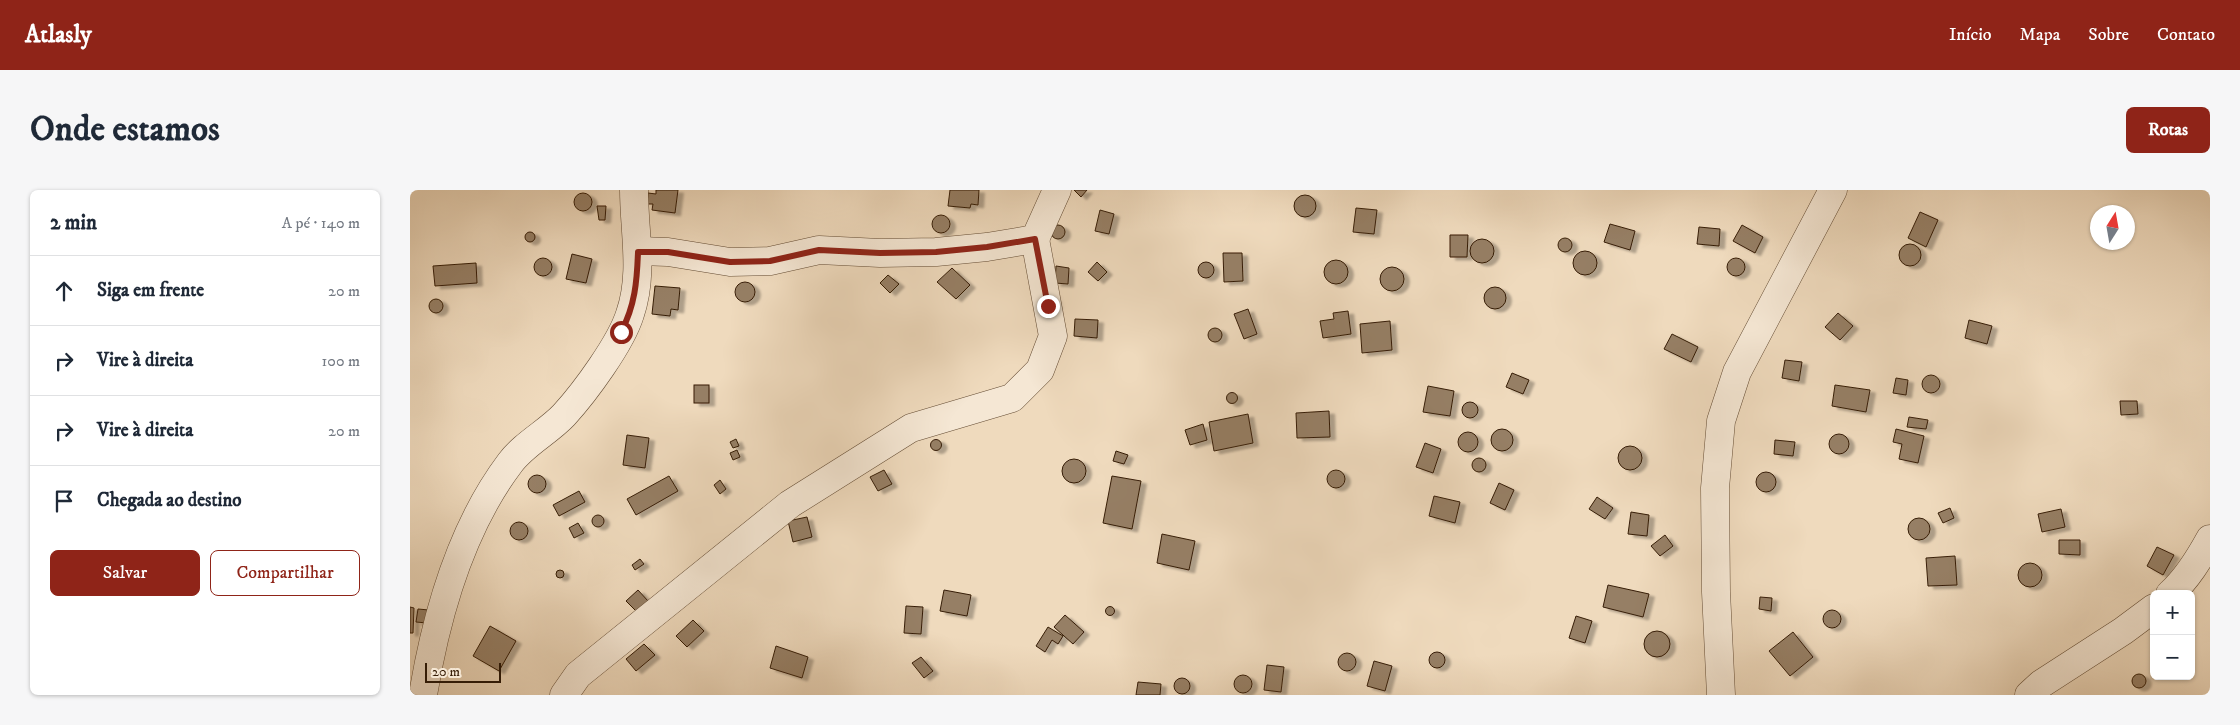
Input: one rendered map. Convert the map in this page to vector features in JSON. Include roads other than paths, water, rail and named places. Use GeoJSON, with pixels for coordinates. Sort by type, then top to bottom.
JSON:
{"type":"FeatureCollection","features":[{"type":"Feature","properties":{"kind":"street"},"geometry":{"type":"LineString","coordinates":[[424,695],[429,660],[453,574],[476,517],[511,462],[563,415],[593,379],[630,315],[637,286],[638,252],[634,223],[634,190]]}},
{"type":"Feature","properties":{"kind":"street"},"geometry":{"type":"LineString","coordinates":[[564,695],[578,675],[790,504],[911,428],[1012,398],[1040,370],[1053,336],[1035,239],[1057,190]]}},
{"type":"Feature","properties":{"kind":"street"},"geometry":{"type":"LineString","coordinates":[[1721,695],[1716,592],[1715,488],[1721,420],[1737,372],[1833,190]]}},
{"type":"Feature","properties":{"kind":"street"},"geometry":{"type":"LineString","coordinates":[[638,252],[668,252],[730,262],[770,261],[819,250],[880,253],[936,252],[987,247],[1035,239]]}},
{"type":"Feature","properties":{"kind":"street"},"geometry":{"type":"LineString","coordinates":[[2174,590],[2198,560],[2210,539]]}},
{"type":"Feature","properties":{"kind":"street"},"geometry":{"type":"LineString","coordinates":[[2029,695],[2041,684],[2123,631],[2150,611]]}}]}
